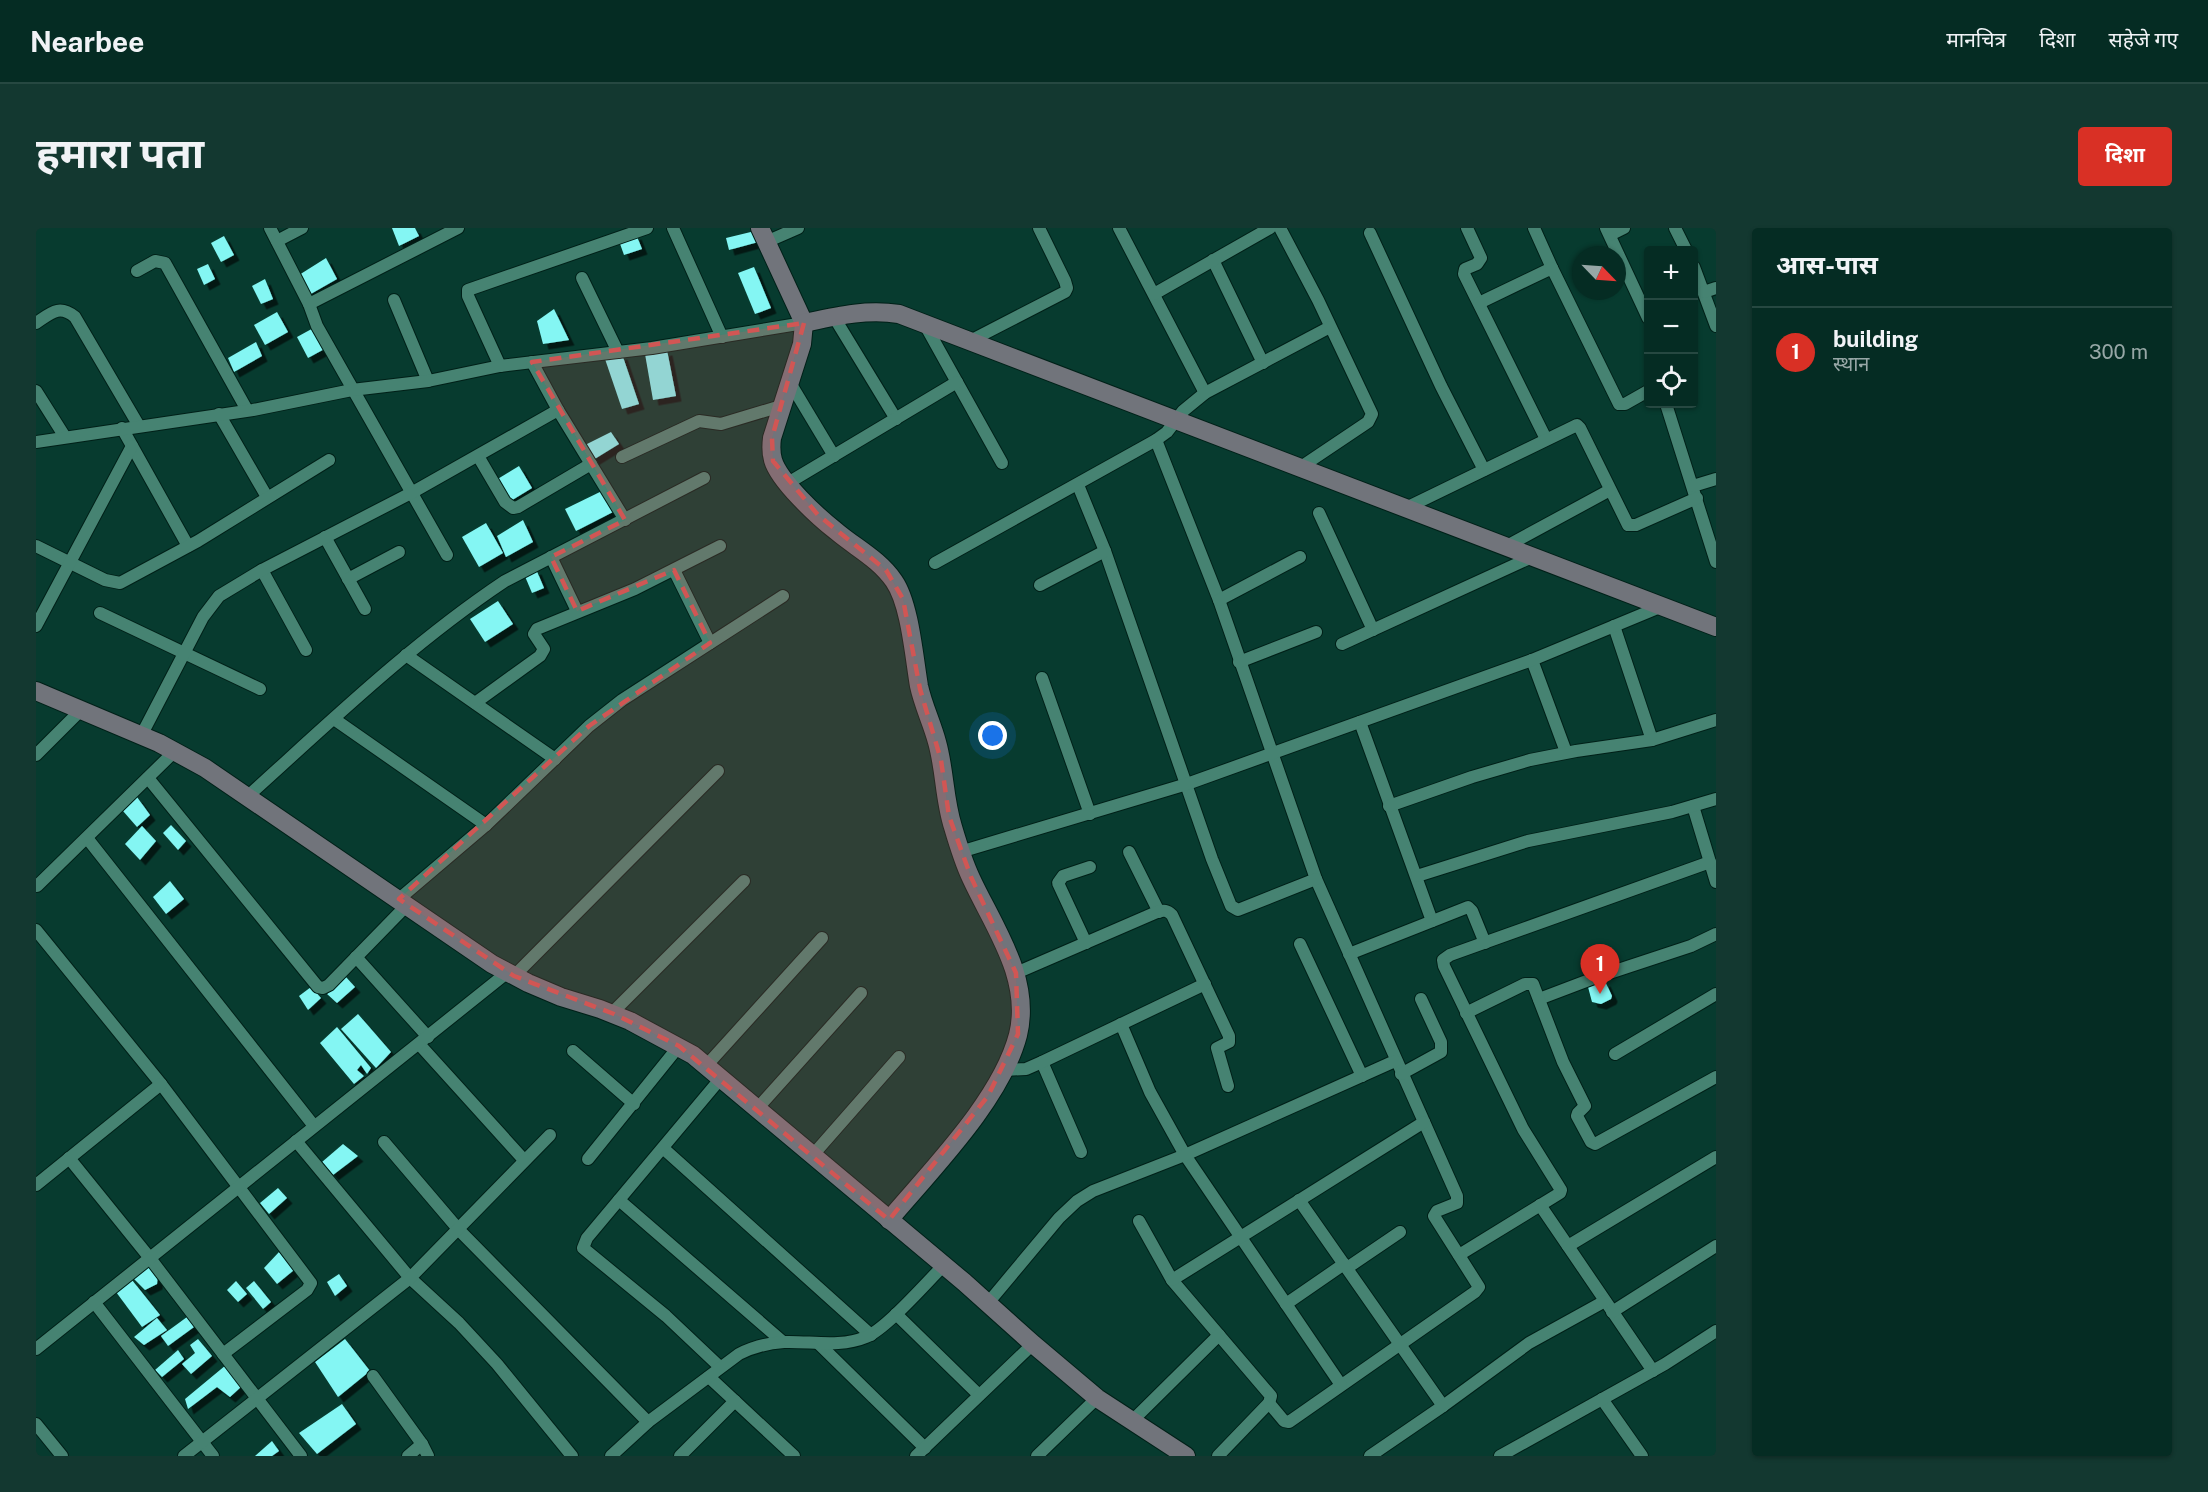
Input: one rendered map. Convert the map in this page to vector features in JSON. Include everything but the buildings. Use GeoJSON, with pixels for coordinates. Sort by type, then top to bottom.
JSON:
{"type":"FeatureCollection","features":[{"type":"Feature","properties":{"kind":"street"},"geometry":{"type":"LineString","coordinates":[[270,228],[309,304],[317,326],[447,555]]}},
{"type":"Feature","properties":{"kind":"street"},"geometry":{"type":"LineString","coordinates":[[277,241],[302,228]]}},
{"type":"Feature","properties":{"kind":"street"},"geometry":{"type":"LineString","coordinates":[[309,304],[458,228]]}},
{"type":"Feature","properties":{"kind":"street"},"geometry":{"type":"LineString","coordinates":[[500,366],[468,296],[468,290],[647,228]]}},
{"type":"Feature","properties":{"kind":"street"},"geometry":{"type":"LineString","coordinates":[[672,228],[722,336]]}},
{"type":"Feature","properties":{"kind":"street"},"geometry":{"type":"LineString","coordinates":[[798,228],[763,235],[804,323],[802,344],[781,406],[771,448],[773,461],[788,483],[836,531],[886,570],[903,599],[920,689],[937,740],[949,816],[960,852],[1016,973],[1020,997],[1021,1019],[1018,1034],[1004,1070],[964,1131],[889,1220]]}},
{"type":"Feature","properties":{"kind":"street"},"geometry":{"type":"LineString","coordinates":[[970,341],[1065,292],[1068,288],[1039,228]]}},
{"type":"Feature","properties":{"kind":"street"},"geometry":{"type":"LineString","coordinates":[[1119,228],[1205,393]]}},
{"type":"Feature","properties":{"kind":"street"},"geometry":{"type":"LineString","coordinates":[[1154,294],[1270,228]]}},
{"type":"Feature","properties":{"kind":"street"},"geometry":{"type":"LineString","coordinates":[[1280,228],[1372,414],[1368,422],[1298,469]]}},
{"type":"Feature","properties":{"kind":"street"},"geometry":{"type":"LineString","coordinates":[[1467,228],[1481,258],[1464,271],[1546,439]]}},
{"type":"Feature","properties":{"kind":"street"},"geometry":{"type":"LineString","coordinates":[[1534,228],[1619,404],[1622,405],[1644,393]]}},
{"type":"Feature","properties":{"kind":"street"},"geometry":{"type":"LineString","coordinates":[[1624,228],[1608,231],[1644,309]]}},
{"type":"Feature","properties":{"kind":"street"},"geometry":{"type":"LineString","coordinates":[[1675,228],[1684,246]]}},
{"type":"Feature","properties":{"kind":"street"},"geometry":{"type":"LineString","coordinates":[[1370,233],[1441,386],[1484,470]]}},
{"type":"Feature","properties":{"kind":"street"},"geometry":{"type":"LineString","coordinates":[[1213,260],[1263,363]]}},
{"type":"Feature","properties":{"kind":"street"},"geometry":{"type":"LineString","coordinates":[[137,271],[155,261],[165,263],[169,267],[196,321],[247,410]]}},
{"type":"Feature","properties":{"kind":"street"},"geometry":{"type":"LineString","coordinates":[[1479,303],[1552,268]]}},
{"type":"Feature","properties":{"kind":"street"},"geometry":{"type":"LineString","coordinates":[[1698,273],[1710,290],[1716,326]]}},
{"type":"Feature","properties":{"kind":"street"},"geometry":{"type":"LineString","coordinates":[[582,278],[618,352]]}},
{"type":"Feature","properties":{"kind":"street"},"geometry":{"type":"LineString","coordinates":[[394,300],[428,381]]}},
{"type":"Feature","properties":{"kind":"street"},"geometry":{"type":"LineString","coordinates":[[36,323],[60,310],[65,310],[75,317],[139,426]]}},
{"type":"Feature","properties":{"kind":"street"},"geometry":{"type":"LineString","coordinates":[[36,442],[247,410],[352,390],[428,381],[500,366],[618,352],[804,323],[855,312],[878,311],[924,323],[1175,422],[1716,627]]}},
{"type":"Feature","properties":{"kind":"street"},"geometry":{"type":"LineString","coordinates":[[834,317],[896,418]]}},
{"type":"Feature","properties":{"kind":"street"},"geometry":{"type":"LineString","coordinates":[[924,323],[1002,463]]}},
{"type":"Feature","properties":{"kind":"street"},"geometry":{"type":"LineString","coordinates":[[935,563],[1156,440],[1167,432],[1190,404],[1205,393],[1330,327]]}},
{"type":"Feature","properties":{"kind":"street"},"geometry":{"type":"LineString","coordinates":[[532,362],[558,410],[625,520]]}},
{"type":"Feature","properties":{"kind":"street"},"geometry":{"type":"LineString","coordinates":[[789,381],[834,456]]}},
{"type":"Feature","properties":{"kind":"street"},"geometry":{"type":"LineString","coordinates":[[788,483],[957,382]]}},
{"type":"Feature","properties":{"kind":"street"},"geometry":{"type":"LineString","coordinates":[[36,391],[65,437]]}},
{"type":"Feature","properties":{"kind":"street"},"geometry":{"type":"LineString","coordinates":[[622,457],[699,421],[721,424],[781,406]]}},
{"type":"Feature","properties":{"kind":"street"},"geometry":{"type":"LineString","coordinates":[[1667,408],[1716,562]]}},
{"type":"Feature","properties":{"kind":"street"},"geometry":{"type":"LineString","coordinates":[[141,736],[210,604],[229,589],[413,492],[558,410]]}},
{"type":"Feature","properties":{"kind":"street"},"geometry":{"type":"LineString","coordinates":[[219,414],[267,497]]}},
{"type":"Feature","properties":{"kind":"street"},"geometry":{"type":"LineString","coordinates":[[1404,509],[1574,426],[1578,426],[1626,523],[1631,526],[1697,498]]}},
{"type":"Feature","properties":{"kind":"street"},"geometry":{"type":"LineString","coordinates":[[122,429],[188,546]]}},
{"type":"Feature","properties":{"kind":"street"},"geometry":{"type":"LineString","coordinates":[[1139,1221],[1172,1280],[1269,1393],[1269,1403],[1284,1421],[1289,1422],[1478,1289],[1478,1284],[1434,1216],[1435,1212],[1458,1200],[1316,879],[1219,600],[1156,440]]}},
{"type":"Feature","properties":{"kind":"street"},"geometry":{"type":"LineString","coordinates":[[36,626],[132,446]]}},
{"type":"Feature","properties":{"kind":"street"},"geometry":{"type":"LineString","coordinates":[[478,456],[505,502],[513,508],[591,464]]}},
{"type":"Feature","properties":{"kind":"street"},"geometry":{"type":"LineString","coordinates":[[36,546],[105,580],[120,583],[188,546],[330,460]]}},
{"type":"Feature","properties":{"kind":"street"},"geometry":{"type":"LineString","coordinates":[[248,796],[406,655],[474,601],[505,581],[704,478]]}},
{"type":"Feature","properties":{"kind":"street"},"geometry":{"type":"LineString","coordinates":[[1693,486],[1716,479]]}},
{"type":"Feature","properties":{"kind":"street"},"geometry":{"type":"LineString","coordinates":[[1078,485],[1105,551],[1212,859],[1231,906],[1234,909],[1242,908],[1316,879]]}},
{"type":"Feature","properties":{"kind":"street"},"geometry":{"type":"LineString","coordinates":[[1506,547],[1610,490]]}},
{"type":"Feature","properties":{"kind":"street"},"geometry":{"type":"LineString","coordinates":[[1319,513],[1373,630]]}},
{"type":"Feature","properties":{"kind":"street"},"geometry":{"type":"LineString","coordinates":[[325,537],[364,609]]}},
{"type":"Feature","properties":{"kind":"street"},"geometry":{"type":"LineString","coordinates":[[475,703],[540,656],[544,649],[535,636],[534,631],[537,629],[635,589],[720,546]]}},
{"type":"Feature","properties":{"kind":"street"},"geometry":{"type":"LineString","coordinates":[[1040,585],[1105,551]]}},
{"type":"Feature","properties":{"kind":"street"},"geometry":{"type":"LineString","coordinates":[[348,579],[399,552]]}},
{"type":"Feature","properties":{"kind":"street"},"geometry":{"type":"LineString","coordinates":[[552,557],[577,611]]}},
{"type":"Feature","properties":{"kind":"street"},"geometry":{"type":"LineString","coordinates":[[1219,600],[1300,557]]}},
{"type":"Feature","properties":{"kind":"street"},"geometry":{"type":"LineString","coordinates":[[1342,644],[1532,557]]}},
{"type":"Feature","properties":{"kind":"street"},"geometry":{"type":"LineString","coordinates":[[262,570],[306,650]]}},
{"type":"Feature","properties":{"kind":"street"},"geometry":{"type":"LineString","coordinates":[[674,570],[710,643]]}},
{"type":"Feature","properties":{"kind":"street"},"geometry":{"type":"LineString","coordinates":[[148,778],[314,984],[323,988],[329,985],[356,957],[403,902],[589,726],[622,699],[783,596]]}},
{"type":"Feature","properties":{"kind":"street"},"geometry":{"type":"LineString","coordinates":[[960,852],[1187,784],[1532,660],[1660,607]]}},
{"type":"Feature","properties":{"kind":"street"},"geometry":{"type":"LineString","coordinates":[[100,613],[260,689]]}},
{"type":"Feature","properties":{"kind":"street"},"geometry":{"type":"LineString","coordinates":[[1614,626],[1652,740]]}},
{"type":"Feature","properties":{"kind":"street"},"geometry":{"type":"LineString","coordinates":[[1239,662],[1316,632]]}},
{"type":"Feature","properties":{"kind":"street"},"geometry":{"type":"LineString","coordinates":[[406,655],[555,759]]}},
{"type":"Feature","properties":{"kind":"street"},"geometry":{"type":"LineString","coordinates":[[1532,660],[1566,752]]}},
{"type":"Feature","properties":{"kind":"street"},"geometry":{"type":"LineString","coordinates":[[1042,678],[1090,814]]}},
{"type":"Feature","properties":{"kind":"street"},"geometry":{"type":"LineString","coordinates":[[36,691],[175,751],[248,796],[478,956],[561,997],[612,1013],[680,1046],[944,1265],[1032,1344],[1097,1398],[1186,1456]]}},
{"type":"Feature","properties":{"kind":"street"},"geometry":{"type":"LineString","coordinates":[[36,754],[80,711]]}},
{"type":"Feature","properties":{"kind":"street"},"geometry":{"type":"LineString","coordinates":[[334,719],[486,825]]}},
{"type":"Feature","properties":{"kind":"street"},"geometry":{"type":"LineString","coordinates":[[1389,806],[1494,770],[1566,752],[1652,740],[1716,721]]}},
{"type":"Feature","properties":{"kind":"street"},"geometry":{"type":"LineString","coordinates":[[1360,722],[1432,921]]}},
{"type":"Feature","properties":{"kind":"street"},"geometry":{"type":"LineString","coordinates":[[37,886],[175,751]]}},
{"type":"Feature","properties":{"kind":"street"},"geometry":{"type":"LineString","coordinates":[[36,1349],[314,1126],[511,974],[718,771]]}},
{"type":"Feature","properties":{"kind":"street"},"geometry":{"type":"LineString","coordinates":[[1417,876],[1528,841],[1693,806],[1716,799]]}},
{"type":"Feature","properties":{"kind":"street"},"geometry":{"type":"LineString","coordinates":[[1693,806],[1716,882]]}},
{"type":"Feature","properties":{"kind":"street"},"geometry":{"type":"LineString","coordinates":[[87,838],[314,1126]]}},
{"type":"Feature","properties":{"kind":"street"},"geometry":{"type":"LineString","coordinates":[[1129,852],[1159,912]]}},
{"type":"Feature","properties":{"kind":"street"},"geometry":{"type":"LineString","coordinates":[[1459,1255],[1560,1193],[1561,1190],[1523,1129],[1466,1013],[1443,960],[1450,955],[1710,862]]}},
{"type":"Feature","properties":{"kind":"street"},"geometry":{"type":"LineString","coordinates":[[1086,943],[1058,883],[1063,876],[1090,867]]}},
{"type":"Feature","properties":{"kind":"street"},"geometry":{"type":"LineString","coordinates":[[612,1013],[744,881]]}},
{"type":"Feature","properties":{"kind":"street"},"geometry":{"type":"LineString","coordinates":[[1349,954],[1464,908],[1470,908],[1485,943]]}},
{"type":"Feature","properties":{"kind":"street"},"geometry":{"type":"LineString","coordinates":[[1016,973],[1159,912],[1168,911],[1172,915],[1230,1040],[1217,1048],[1228,1086]]}},
{"type":"Feature","properties":{"kind":"street"},"geometry":{"type":"LineString","coordinates":[[36,930],[161,1084],[311,1283],[307,1290],[223,1354]]}},
{"type":"Feature","properties":{"kind":"street"},"geometry":{"type":"LineString","coordinates":[[1539,999],[1690,946],[1716,934]]}},
{"type":"Feature","properties":{"kind":"street"},"geometry":{"type":"LineString","coordinates":[[706,1066],[822,938]]}},
{"type":"Feature","properties":{"kind":"street"},"geometry":{"type":"LineString","coordinates":[[1300,944],[1362,1076]]}},
{"type":"Feature","properties":{"kind":"street"},"geometry":{"type":"LineString","coordinates":[[356,957],[524,1160]]}},
{"type":"Feature","properties":{"kind":"street"},"geometry":{"type":"LineString","coordinates":[[1466,1013],[1528,983],[1534,986],[1563,1062],[1585,1106],[1577,1116],[1594,1144],[1716,1077]]}},
{"type":"Feature","properties":{"kind":"street"},"geometry":{"type":"LineString","coordinates":[[1004,1070],[1026,1069],[1205,984]]}},
{"type":"Feature","properties":{"kind":"street"},"geometry":{"type":"LineString","coordinates":[[756,1110],[861,993]]}},
{"type":"Feature","properties":{"kind":"street"},"geometry":{"type":"LineString","coordinates":[[1615,1054],[1716,994]]}},
{"type":"Feature","properties":{"kind":"street"},"geometry":{"type":"LineString","coordinates":[[1401,1074],[1441,1052],[1441,1042],[1422,999]]}},
{"type":"Feature","properties":{"kind":"street"},"geometry":{"type":"LineString","coordinates":[[1121,1024],[1150,1092],[1185,1155],[1341,1385]]}},
{"type":"Feature","properties":{"kind":"street"},"geometry":{"type":"LineString","coordinates":[[588,1159],[680,1046]]}},
{"type":"Feature","properties":{"kind":"street"},"geometry":{"type":"LineString","coordinates":[[573,1051],[634,1104]]}},
{"type":"Feature","properties":{"kind":"street"},"geometry":{"type":"LineString","coordinates":[[812,1156],[899,1057]]}},
{"type":"Feature","properties":{"kind":"street"},"geometry":{"type":"LineString","coordinates":[[988,1303],[1059,1218],[1077,1201],[1093,1191],[1185,1155],[1395,1061]]}},
{"type":"Feature","properties":{"kind":"street"},"geometry":{"type":"LineString","coordinates":[[1042,1062],[1081,1152]]}},
{"type":"Feature","properties":{"kind":"street"},"geometry":{"type":"LineString","coordinates":[[720,1367],[666,1316],[583,1248],[587,1238],[664,1149],[721,1078]]}},
{"type":"Feature","properties":{"kind":"street"},"geometry":{"type":"LineString","coordinates":[[36,1185],[161,1084]]}},
{"type":"Feature","properties":{"kind":"street"},"geometry":{"type":"LineString","coordinates":[[1172,1280],[1424,1122]]}},
{"type":"Feature","properties":{"kind":"street"},"geometry":{"type":"LineString","coordinates":[[184,1456],[410,1278],[550,1135]]}},
{"type":"Feature","properties":{"kind":"street"},"geometry":{"type":"LineString","coordinates":[[296,1141],[410,1278],[479,1343],[572,1456]]}},
{"type":"Feature","properties":{"kind":"street"},"geometry":{"type":"LineString","coordinates":[[384,1142],[459,1230],[648,1422]]}},
{"type":"Feature","properties":{"kind":"street"},"geometry":{"type":"LineString","coordinates":[[664,1149],[871,1335]]}},
{"type":"Feature","properties":{"kind":"street"},"geometry":{"type":"LineString","coordinates":[[1568,1246],[1716,1157]]}},
{"type":"Feature","properties":{"kind":"street"},"geometry":{"type":"LineString","coordinates":[[69,1158],[149,1257],[301,1456]]}},
{"type":"Feature","properties":{"kind":"street"},"geometry":{"type":"LineString","coordinates":[[619,1200],[783,1342]]}},
{"type":"Feature","properties":{"kind":"street"},"geometry":{"type":"LineString","coordinates":[[1299,1200],[1443,1406]]}},
{"type":"Feature","properties":{"kind":"street"},"geometry":{"type":"LineString","coordinates":[[1540,1205],[1653,1371]]}},
{"type":"Feature","properties":{"kind":"street"},"geometry":{"type":"LineString","coordinates":[[1286,1304],[1400,1232]]}},
{"type":"Feature","properties":{"kind":"street"},"geometry":{"type":"LineString","coordinates":[[1370,1456],[1529,1343],[1609,1307],[1716,1246]]}},
{"type":"Feature","properties":{"kind":"street"},"geometry":{"type":"LineString","coordinates":[[612,1456],[648,1422],[720,1367],[752,1348],[783,1342],[819,1344],[854,1341],[871,1335],[896,1314],[944,1265]]}},
{"type":"Feature","properties":{"kind":"street"},"geometry":{"type":"LineString","coordinates":[[94,1302],[213,1456]]}},
{"type":"Feature","properties":{"kind":"street"},"geometry":{"type":"LineString","coordinates":[[896,1314],[979,1395]]}},
{"type":"Feature","properties":{"kind":"street"},"geometry":{"type":"LineString","coordinates":[[1500,1456],[1653,1371],[1716,1331]]}},
{"type":"Feature","properties":{"kind":"street"},"geometry":{"type":"LineString","coordinates":[[1133,1420],[1219,1335]]}},
{"type":"Feature","properties":{"kind":"street"},"geometry":{"type":"LineString","coordinates":[[819,1344],[921,1452],[1032,1344]]}},
{"type":"Feature","properties":{"kind":"street"},"geometry":{"type":"LineString","coordinates":[[373,1376],[422,1444],[428,1456]]}},
{"type":"Feature","properties":{"kind":"street"},"geometry":{"type":"LineString","coordinates":[[709,1377],[794,1456]]}},
{"type":"Feature","properties":{"kind":"street"},"geometry":{"type":"LineString","coordinates":[[1037,1456],[1097,1398]]}},
{"type":"Feature","properties":{"kind":"street"},"geometry":{"type":"LineString","coordinates":[[1602,1399],[1642,1456]]}},
{"type":"Feature","properties":{"kind":"street"},"geometry":{"type":"LineString","coordinates":[[680,1456],[735,1401]]}},
{"type":"Feature","properties":{"kind":"street"},"geometry":{"type":"LineString","coordinates":[[1218,1456],[1269,1403]]}},
{"type":"Feature","properties":{"kind":"street"},"geometry":{"type":"LineString","coordinates":[[36,1424],[62,1456]]}},
{"type":"Feature","properties":{"kind":"street"},"geometry":{"type":"LineString","coordinates":[[408,1456],[422,1444]]}},
{"type":"Feature","properties":{"kind":"highlighted area"},"geometry":{"type":"Polygon","coordinates":[[[804,323],[772,438],[773,461],[818,515],[886,570],[903,599],[920,689],[941,760],[949,816],[971,877],[1016,973],[1018,1034],[988,1096],[889,1220],[679,1046],[614,1014],[514,976],[399,899],[589,726],[710,643],[674,570],[577,611],[551,557],[625,520],[532,362],[804,323]]]}},
{"type":"Feature","properties":{"kind":"place","name":"building"},"geometry":{"type":"Point","coordinates":[1600,994]}}]}
